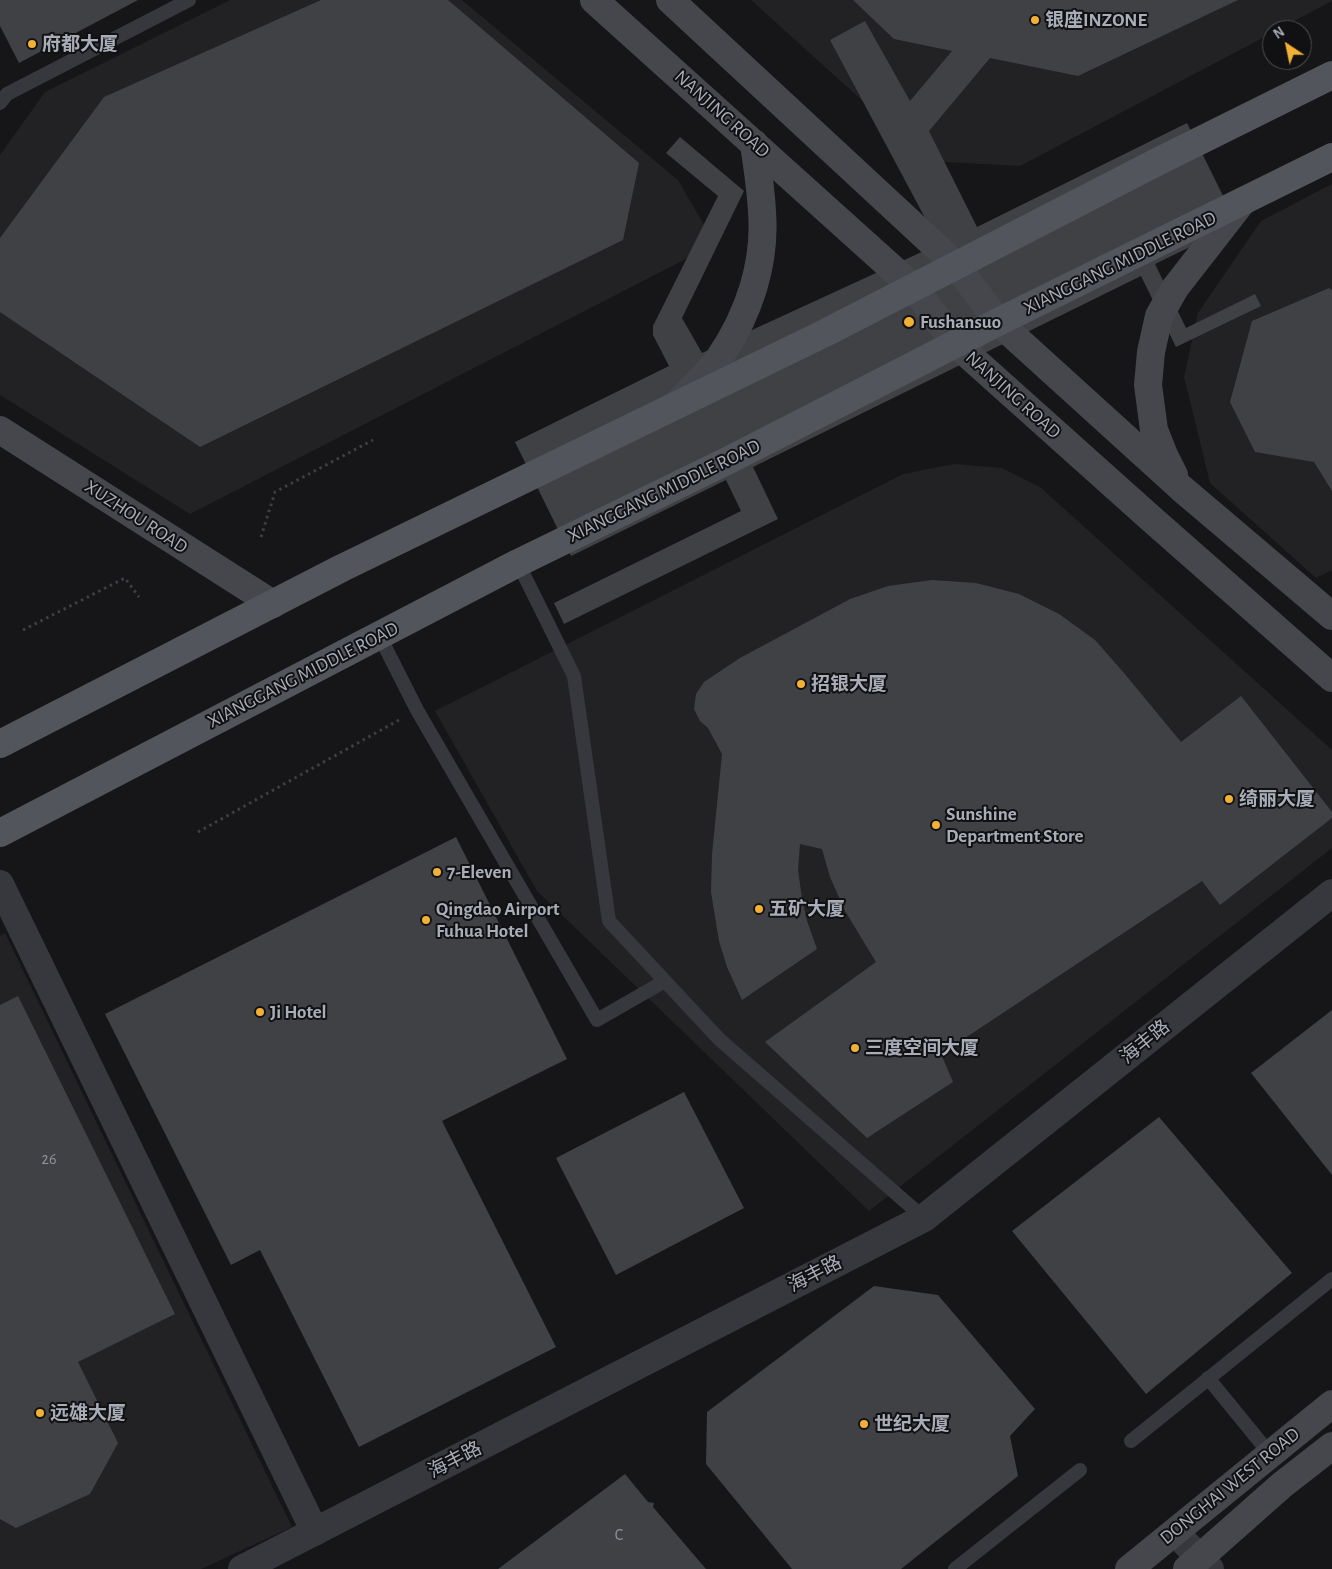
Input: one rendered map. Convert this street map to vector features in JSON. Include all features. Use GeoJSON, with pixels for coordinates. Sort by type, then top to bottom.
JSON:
{"type":"FeatureCollection","features":[{"type":"Feature","properties":{"kind":"main road","name":"NANJING ROAD"},"geometry":{"type":"LineString","coordinates":[[594,0],[914,288],[956,344],[1139,509],[1332,678]]}},
{"type":"Feature","properties":{"kind":"main road"},"geometry":{"type":"LineString","coordinates":[[670,0],[957,266],[998,322],[1181,488],[1332,616]]}},
{"type":"Feature","properties":{"kind":"main road"},"geometry":{"type":"LineString","coordinates":[[0,744],[342,568],[914,288],[1156,162],[1332,76]]}},
{"type":"Feature","properties":{"kind":"main road"},"geometry":{"type":"LineString","coordinates":[[674,407],[720,358],[744,315],[756,280],[762,240],[762,212],[754,143]]}},
{"type":"Feature","properties":{"kind":"main road","name":"XIANGGANG MIDDLE ROAD"},"geometry":{"type":"LineString","coordinates":[[0,832],[518,563],[731,459],[998,322],[1332,157]]}},
{"type":"Feature","properties":{"kind":"main road"},"geometry":{"type":"LineString","coordinates":[[1181,488],[1154,430],[1148,385],[1151,352],[1159,316],[1175,288],[1242,202]]}},
{"type":"Feature","properties":{"kind":"main road","name":"XUZHOU ROAD"},"geometry":{"type":"LineString","coordinates":[[0,430],[273,604]]}},
{"type":"Feature","properties":{"kind":"main road","name":"DONGHAI WEST ROAD"},"geometry":{"type":"LineString","coordinates":[[1129,1569],[1332,1404]]}},
{"type":"Feature","properties":{"kind":"main road","name":"DONGHAI WEST ROAD"},"geometry":{"type":"LineString","coordinates":[[1199,1565],[1282,1485],[1332,1446]]}},
{"type":"Feature","properties":{"kind":"street"},"geometry":{"type":"LineString","coordinates":[[0,884],[315,1532]]}},
{"type":"Feature","properties":{"kind":"street","name":"海丰路"},"geometry":{"type":"LineString","coordinates":[[242,1569],[924,1218],[1332,893]]}},
{"type":"Feature","properties":{"kind":"street"},"geometry":{"type":"LineString","coordinates":[[1175,1532],[1199,1565]]}},
{"type":"Feature","properties":{"kind":"lane"},"geometry":{"type":"LineString","coordinates":[[0,103],[6,94],[189,0]]}},
{"type":"Feature","properties":{"kind":"lane"},"geometry":{"type":"LineString","coordinates":[[518,563],[574,676],[609,921],[719,1039],[924,1218]]}},
{"type":"Feature","properties":{"kind":"lane"},"geometry":{"type":"LineString","coordinates":[[379,635],[417,710],[597,1020],[665,981]]}},
{"type":"Feature","properties":{"kind":"lane"},"geometry":{"type":"LineString","coordinates":[[1131,1441],[1332,1279]]}},
{"type":"Feature","properties":{"kind":"lane"},"geometry":{"type":"LineString","coordinates":[[1208,1378],[1270,1454]]}},
{"type":"Feature","properties":{"kind":"lane"},"geometry":{"type":"LineString","coordinates":[[956,1569],[1080,1470]]}},
{"type":"Feature","properties":{"kind":"path"},"geometry":{"type":"LineString","coordinates":[[261,537],[276,492],[373,440]]}},
{"type":"Feature","properties":{"kind":"path"},"geometry":{"type":"LineString","coordinates":[[24,630],[125,578],[139,596]]}},
{"type":"Feature","properties":{"kind":"path"},"geometry":{"type":"LineString","coordinates":[[198,832],[417,710]]}},
{"type":"Feature","properties":{"kind":"shaded area"},"geometry":{"type":"Polygon","coordinates":[[[230,0],[462,0],[678,180],[715,244],[190,514],[0,395],[0,155],[45,92],[230,0]]]}},
{"type":"Feature","properties":{"kind":"shaded area"},"geometry":{"type":"Polygon","coordinates":[[[751,0],[1332,0],[1296,20],[1262,20],[1262,38],[1020,166],[929,161],[751,0]]]}},
{"type":"Feature","properties":{"kind":"shaded area"},"geometry":{"type":"Polygon","coordinates":[[[1332,184],[1332,570],[1316,578],[1210,483],[1184,377],[1198,313],[1261,221],[1332,184]]]}},
{"type":"Feature","properties":{"kind":"shaded area"},"geometry":{"type":"Polygon","coordinates":[[[954,464],[1002,468],[1040,487],[1332,750],[1332,848],[869,1211],[537,891],[435,711],[903,474],[954,464]]]}},
{"type":"Feature","properties":{"kind":"shaded area"},"geometry":{"type":"Polygon","coordinates":[[[5,933],[292,1527],[201,1569],[0,1569],[0,936],[5,933]]]}},
{"type":"Feature","properties":{"kind":"building","name":"府都大厦"},"geometry":{"type":"Polygon","coordinates":[[[0,0],[138,0],[19,63],[0,26],[0,0]]]}},
{"type":"Feature","properties":{"kind":"building"},"geometry":{"type":"Polygon","coordinates":[[[321,0],[448,0],[639,163],[623,240],[200,447],[0,312],[0,238],[104,97],[321,0]]]}},
{"type":"Feature","properties":{"kind":"building","name":"Fushansuo"},"geometry":{"type":"Polygon","coordinates":[[[853,0],[1238,0],[1078,76],[990,58],[929,131],[977,227],[1187,123],[1237,224],[1155,264],[1186,328],[1255,294],[1261,306],[1176,347],[1141,276],[753,467],[778,519],[564,624],[554,603],[741,511],[726,480],[571,556],[515,442],[669,366],[653,335],[653,326],[718,196],[666,153],[680,137],[744,191],[682,318],[702,353],[939,244],[830,40],[865,21],[910,101],[952,51],[894,39],[853,0]]]}},
{"type":"Feature","properties":{"kind":"building"},"geometry":{"type":"Polygon","coordinates":[[[1329,288],[1332,290],[1332,491],[1314,462],[1255,452],[1230,402],[1252,321],[1329,288]]]}},
{"type":"Feature","properties":{"kind":"building","name":"Sunshine Department Store"},"geometry":{"type":"Polygon","coordinates":[[[932,580],[976,583],[1019,594],[1059,614],[1095,640],[1181,742],[1241,696],[1332,812],[1332,818],[1220,905],[1202,881],[941,1054],[953,1082],[867,1138],[765,1042],[876,962],[845,911],[830,877],[822,849],[800,844],[798,870],[802,898],[807,921],[817,949],[742,1000],[727,967],[719,941],[711,892],[712,854],[722,754],[708,728],[700,721],[694,709],[696,694],[704,682],[740,658],[850,599],[888,586],[932,580]]]}},
{"type":"Feature","properties":{"kind":"building"},"geometry":{"type":"Polygon","coordinates":[[[456,837],[567,1059],[442,1121],[556,1347],[359,1447],[260,1250],[231,1265],[105,1014],[456,837]]]}},
{"type":"Feature","properties":{"kind":"building"},"geometry":{"type":"Polygon","coordinates":[[[18,996],[175,1314],[78,1362],[118,1443],[90,1494],[16,1528],[0,1519],[0,1005],[18,996]]]}},
{"type":"Feature","properties":{"kind":"building"},"geometry":{"type":"Polygon","coordinates":[[[1332,1010],[1332,1175],[1251,1073],[1332,1010]]]}},
{"type":"Feature","properties":{"kind":"building"},"geometry":{"type":"Polygon","coordinates":[[[684,1092],[744,1208],[616,1275],[556,1158],[684,1092]]]}},
{"type":"Feature","properties":{"kind":"building"},"geometry":{"type":"Polygon","coordinates":[[[1159,1117],[1292,1273],[1146,1394],[1012,1231],[1159,1117]]]}},
{"type":"Feature","properties":{"kind":"building","name":"世纪大厦"},"geometry":{"type":"Polygon","coordinates":[[[874,1286],[938,1295],[1035,1409],[1010,1436],[1018,1476],[901,1569],[792,1569],[706,1464],[707,1412],[874,1286]]]}},
{"type":"Feature","properties":{"kind":"building"},"geometry":{"type":"Polygon","coordinates":[[[625,1474],[648,1502],[654,1503],[653,1507],[706,1569],[498,1569],[625,1474]]]}},
{"type":"Feature","properties":{"kind":"place","name":"银座INZONE"},"geometry":{"type":"Point","coordinates":[1035,20]}},
{"type":"Feature","properties":{"kind":"place","name":"府都大厦"},"geometry":{"type":"Point","coordinates":[32,44]}},
{"type":"Feature","properties":{"kind":"place","name":"Fushansuo"},"geometry":{"type":"Point","coordinates":[909,322]}},
{"type":"Feature","properties":{"kind":"place","name":"招银大厦"},"geometry":{"type":"Point","coordinates":[801,684]}},
{"type":"Feature","properties":{"kind":"place","name":"绮丽大厦"},"geometry":{"type":"Point","coordinates":[1229,799]}},
{"type":"Feature","properties":{"kind":"place","name":"Sunshine Department Store"},"geometry":{"type":"Point","coordinates":[936,825]}},
{"type":"Feature","properties":{"kind":"place","name":"7-Eleven"},"geometry":{"type":"Point","coordinates":[437,872]}},
{"type":"Feature","properties":{"kind":"place","name":"五矿大厦"},"geometry":{"type":"Point","coordinates":[759,909]}},
{"type":"Feature","properties":{"kind":"place","name":"Qingdao Airport Fuhua Hotel"},"geometry":{"type":"Point","coordinates":[426,920]}},
{"type":"Feature","properties":{"kind":"place","name":"Ji Hotel"},"geometry":{"type":"Point","coordinates":[260,1012]}},
{"type":"Feature","properties":{"kind":"place","name":"三度空间大厦"},"geometry":{"type":"Point","coordinates":[855,1048]}},
{"type":"Feature","properties":{"kind":"place","name":"远雄大厦"},"geometry":{"type":"Point","coordinates":[40,1413]}},
{"type":"Feature","properties":{"kind":"place","name":"世纪大厦"},"geometry":{"type":"Point","coordinates":[864,1424]}}]}
